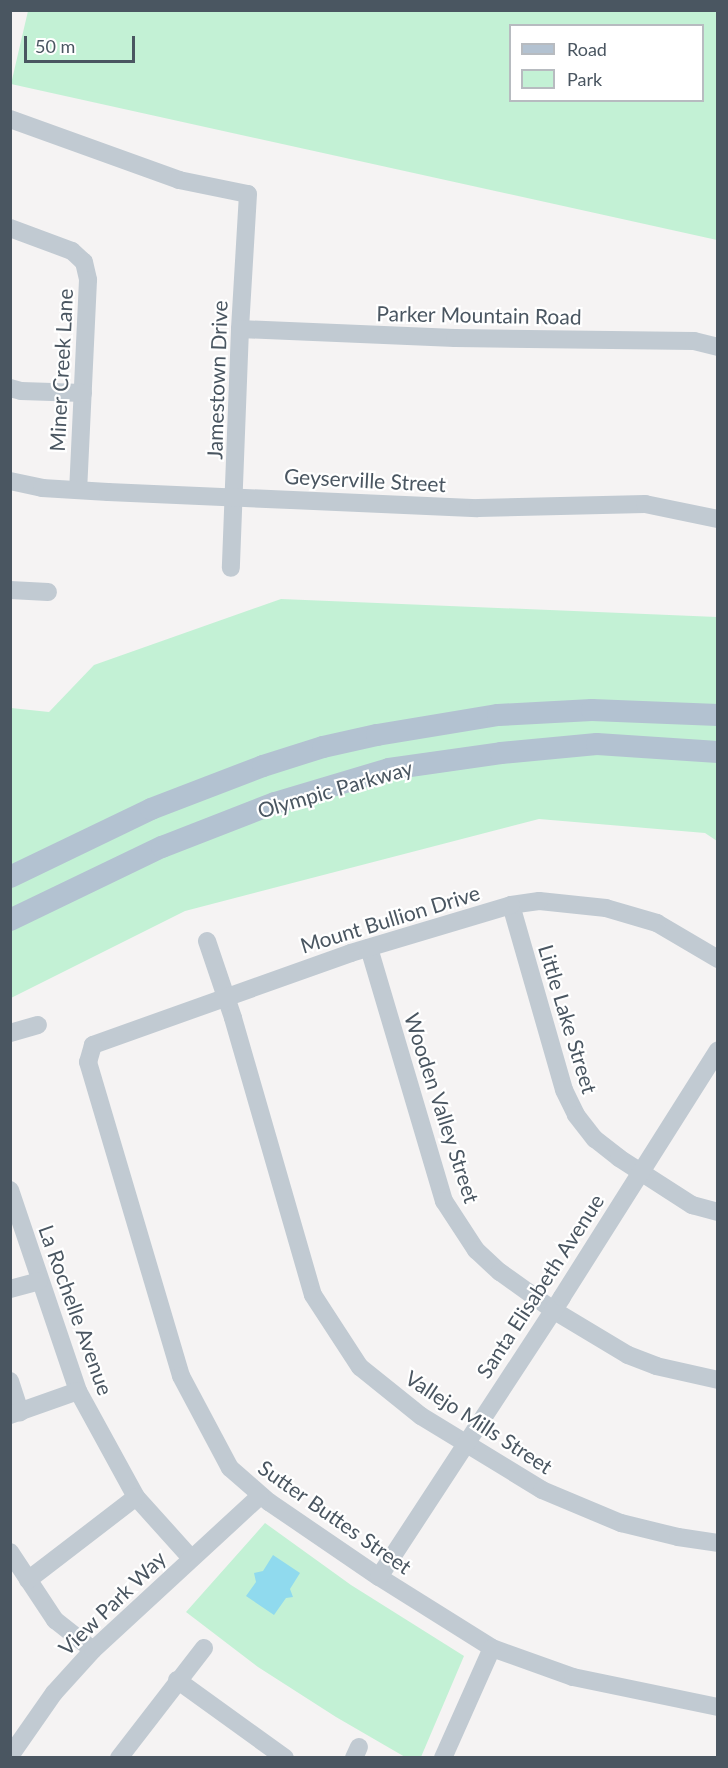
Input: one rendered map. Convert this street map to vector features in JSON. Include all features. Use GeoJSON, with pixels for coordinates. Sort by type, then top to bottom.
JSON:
{"type":"FeatureCollection","features":[{"type":"Feature","properties":{"kind":"main road","name":"Olympic Parkway"},"geometry":{"type":"LineString","coordinates":[[10,877],[151,809],[263,766],[323,747],[377,735],[498,715],[592,710],[717,715]]}},
{"type":"Feature","properties":{"kind":"main road","name":"Olympic Parkway"},"geometry":{"type":"LineString","coordinates":[[10,920],[162,847],[275,803],[389,770],[501,753],[597,744],[717,752]]}},
{"type":"Feature","properties":{"kind":"street","name":"Jamestown Drive"},"geometry":{"type":"LineString","coordinates":[[10,119],[179,180],[248,194],[240,329],[231,568]]}},
{"type":"Feature","properties":{"kind":"street","name":"Miner Creek Lane"},"geometry":{"type":"LineString","coordinates":[[10,228],[72,251],[84,262],[88,280],[78,490]]}},
{"type":"Feature","properties":{"kind":"street","name":"Parker Mountain Road"},"geometry":{"type":"LineString","coordinates":[[240,329],[455,338],[694,341],[717,347]]}},
{"type":"Feature","properties":{"kind":"street"},"geometry":{"type":"LineString","coordinates":[[10,388],[21,392],[83,393]]}},
{"type":"Feature","properties":{"kind":"street","name":"Geyserville Street"},"geometry":{"type":"LineString","coordinates":[[10,481],[42,488],[478,508],[645,504],[717,519]]}},
{"type":"Feature","properties":{"kind":"street"},"geometry":{"type":"LineString","coordinates":[[10,590],[48,592]]}},
{"type":"Feature","properties":{"kind":"street","name":"Mount Bullion Drive"},"geometry":{"type":"LineString","coordinates":[[88,1062],[93,1045],[369,948],[511,905],[539,901],[606,908],[657,923],[717,959]]}},
{"type":"Feature","properties":{"kind":"street","name":"Little Lake Street"},"geometry":{"type":"LineString","coordinates":[[511,905],[569,1103],[595,1139],[619,1158],[692,1205],[717,1211]]}},
{"type":"Feature","properties":{"kind":"street","name":"Vallejo Mills Street"},"geometry":{"type":"LineString","coordinates":[[207,941],[233,1018],[313,1295],[360,1367],[411,1409],[518,1477],[593,1513],[649,1531],[717,1543]]}},
{"type":"Feature","properties":{"kind":"street","name":"Wooden Valley Street"},"geometry":{"type":"LineString","coordinates":[[369,948],[444,1201],[476,1250],[500,1272],[553,1310],[627,1355],[656,1366],[717,1380]]}},
{"type":"Feature","properties":{"kind":"street"},"geometry":{"type":"LineString","coordinates":[[10,1034],[38,1025]]}},
{"type":"Feature","properties":{"kind":"street","name":"Santa Elisabeth Avenue"},"geometry":{"type":"LineString","coordinates":[[379,1577],[553,1310],[717,1050]]}},
{"type":"Feature","properties":{"kind":"street","name":"Sutter Buttes Street"},"geometry":{"type":"LineString","coordinates":[[88,1062],[181,1376],[230,1468],[260,1496],[379,1577],[492,1648],[573,1677],[717,1707]]}},
{"type":"Feature","properties":{"kind":"street","name":"La Rochelle Avenue"},"geometry":{"type":"LineString","coordinates":[[10,1190],[78,1391],[136,1497],[191,1558]]}},
{"type":"Feature","properties":{"kind":"street"},"geometry":{"type":"LineString","coordinates":[[10,1289],[39,1281]]}},
{"type":"Feature","properties":{"kind":"street"},"geometry":{"type":"LineString","coordinates":[[10,1381],[15,1413],[78,1391]]}},
{"type":"Feature","properties":{"kind":"street","name":"View Park Way"},"geometry":{"type":"LineString","coordinates":[[10,1756],[54,1693],[93,1650],[260,1496]]}},
{"type":"Feature","properties":{"kind":"street"},"geometry":{"type":"LineString","coordinates":[[28,1580],[136,1497]]}},
{"type":"Feature","properties":{"kind":"street"},"geometry":{"type":"LineString","coordinates":[[10,1552],[55,1620],[93,1650]]}},
{"type":"Feature","properties":{"kind":"street"},"geometry":{"type":"LineString","coordinates":[[118,1758],[204,1648]]}},
{"type":"Feature","properties":{"kind":"street"},"geometry":{"type":"LineString","coordinates":[[443,1758],[492,1648]]}},
{"type":"Feature","properties":{"kind":"street"},"geometry":{"type":"LineString","coordinates":[[177,1680],[285,1758]]}},
{"type":"Feature","properties":{"kind":"green space"},"geometry":{"type":"Polygon","coordinates":[[[28,11],[717,11],[717,240],[11,84],[28,11]]]}},
{"type":"Feature","properties":{"kind":"green space"},"geometry":{"type":"Polygon","coordinates":[[[281,599],[717,617],[717,841],[705,833],[539,819],[185,911],[11,998],[11,708],[49,712],[94,665],[281,599]]]}},
{"type":"Feature","properties":{"kind":"green space"},"geometry":{"type":"Polygon","coordinates":[[[265,1523],[351,1585],[464,1656],[421,1757],[405,1757],[336,1717],[258,1667],[186,1612],[265,1523]]]}},
{"type":"Feature","properties":{"kind":"water"},"geometry":{"type":"Polygon","coordinates":[[[273,1555],[300,1573],[290,1589],[293,1597],[286,1598],[274,1615],[246,1596],[256,1582],[254,1573],[263,1571],[273,1555]]]}}]}
